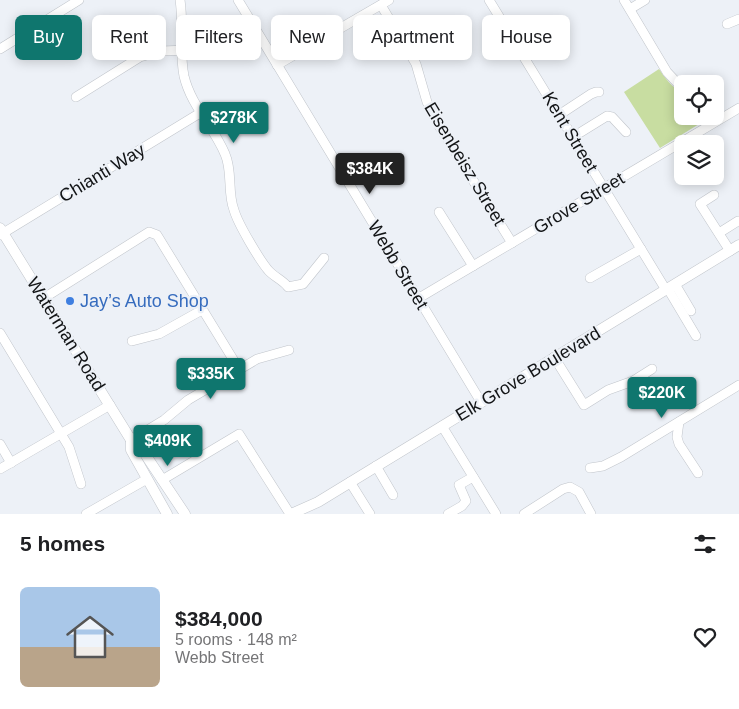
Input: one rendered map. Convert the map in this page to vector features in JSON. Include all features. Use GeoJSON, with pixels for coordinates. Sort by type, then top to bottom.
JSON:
{"type":"FeatureCollection","features":[{"type":"Feature","properties":{"kind":"main road","name":"Waterman Road"},"geometry":{"type":"LineString","coordinates":[[1,232],[131,440],[139,445],[185,514]]}},
{"type":"Feature","properties":{"kind":"main road","name":"Elk Grove Boulevard"},"geometry":{"type":"LineString","coordinates":[[290,514],[318,502],[735,248]]}},
{"type":"Feature","properties":{"kind":"main road","name":"Waterman Road"},"geometry":{"type":"LineString","coordinates":[[131,440],[131,450],[166,514]]}},
{"type":"Feature","properties":{"kind":"main road","name":"Elk Grove Boulevard"},"geometry":{"type":"LineString","coordinates":[[308,514],[318,502]]}},
{"type":"Feature","properties":{"kind":"street"},"geometry":{"type":"LineString","coordinates":[[0,49],[79,0]]}},
{"type":"Feature","properties":{"kind":"street"},"geometry":{"type":"LineString","coordinates":[[180,0],[181,15]]}},
{"type":"Feature","properties":{"kind":"street","name":"Webb Street"},"geometry":{"type":"LineString","coordinates":[[238,0],[247,15]]}},
{"type":"Feature","properties":{"kind":"street","name":"Kent Street"},"geometry":{"type":"LineString","coordinates":[[489,0],[641,249],[670,288]]}},
{"type":"Feature","properties":{"kind":"street"},"geometry":{"type":"LineString","coordinates":[[624,0],[667,72],[674,79]]}},
{"type":"Feature","properties":{"kind":"street"},"geometry":{"type":"LineString","coordinates":[[630,9],[645,0]]}},
{"type":"Feature","properties":{"kind":"street"},"geometry":{"type":"LineString","coordinates":[[277,65],[385,2]]}},
{"type":"Feature","properties":{"kind":"street","name":"Eisenbeisz Street"},"geometry":{"type":"LineString","coordinates":[[385,2],[416,64],[427,102],[438,124],[512,243]]}},
{"type":"Feature","properties":{"kind":"street"},"geometry":{"type":"LineString","coordinates":[[727,24],[739,19]]}},
{"type":"Feature","properties":{"kind":"street","name":"Webb Street"},"geometry":{"type":"LineString","coordinates":[[261,39],[481,402]]}},
{"type":"Feature","properties":{"kind":"street"},"geometry":{"type":"LineString","coordinates":[[76,96],[140,57],[161,51],[176,50]]}},
{"type":"Feature","properties":{"kind":"street"},"geometry":{"type":"LineString","coordinates":[[183,60],[186,84],[200,113],[226,155],[230,169],[232,208],[268,269],[288,287],[303,284],[324,258]]}},
{"type":"Feature","properties":{"kind":"street"},"geometry":{"type":"LineString","coordinates":[[559,115],[590,94],[599,92]]}},
{"type":"Feature","properties":{"kind":"street","name":"Grove Street"},"geometry":{"type":"LineString","coordinates":[[724,115],[739,108]]}},
{"type":"Feature","properties":{"kind":"street","name":"Chianti Way"},"geometry":{"type":"LineString","coordinates":[[1,232],[200,113]]}},
{"type":"Feature","properties":{"kind":"street"},"geometry":{"type":"LineString","coordinates":[[573,137],[607,116],[612,116],[626,132]]}},
{"type":"Feature","properties":{"kind":"street","name":"Grove Street"},"geometry":{"type":"LineString","coordinates":[[419,298],[706,125]]}},
{"type":"Feature","properties":{"kind":"street"},"geometry":{"type":"LineString","coordinates":[[714,195],[700,204],[719,233],[735,248]]}},
{"type":"Feature","properties":{"kind":"street"},"geometry":{"type":"LineString","coordinates":[[439,212],[473,266]]}},
{"type":"Feature","properties":{"kind":"street"},"geometry":{"type":"LineString","coordinates":[[719,233],[738,222]]}},
{"type":"Feature","properties":{"kind":"street"},"geometry":{"type":"LineString","coordinates":[[44,298],[149,232],[157,235],[239,369]]}},
{"type":"Feature","properties":{"kind":"street"},"geometry":{"type":"LineString","coordinates":[[590,278],[641,249]]}},
{"type":"Feature","properties":{"kind":"street"},"geometry":{"type":"LineString","coordinates":[[670,288],[691,311]]}},
{"type":"Feature","properties":{"kind":"street"},"geometry":{"type":"LineString","coordinates":[[670,288],[696,336]]}},
{"type":"Feature","properties":{"kind":"street"},"geometry":{"type":"LineString","coordinates":[[132,341],[159,334],[202,310]]}},
{"type":"Feature","properties":{"kind":"street"},"geometry":{"type":"LineString","coordinates":[[0,333],[62,434],[74,460],[81,484]]}},
{"type":"Feature","properties":{"kind":"street"},"geometry":{"type":"LineString","coordinates":[[131,440],[164,420],[188,400],[239,369],[257,359],[289,350]]}},
{"type":"Feature","properties":{"kind":"street"},"geometry":{"type":"LineString","coordinates":[[554,357],[584,406],[608,390],[633,381],[652,369]]}},
{"type":"Feature","properties":{"kind":"street"},"geometry":{"type":"LineString","coordinates":[[590,468],[603,466],[621,457],[739,386]]}},
{"type":"Feature","properties":{"kind":"street"},"geometry":{"type":"LineString","coordinates":[[0,469],[110,405]]}},
{"type":"Feature","properties":{"kind":"street"},"geometry":{"type":"LineString","coordinates":[[679,422],[677,437],[679,444],[698,473]]}},
{"type":"Feature","properties":{"kind":"street"},"geometry":{"type":"LineString","coordinates":[[442,426],[496,514]]}},
{"type":"Feature","properties":{"kind":"street"},"geometry":{"type":"LineString","coordinates":[[162,480],[240,434],[290,514]]}},
{"type":"Feature","properties":{"kind":"street"},"geometry":{"type":"LineString","coordinates":[[0,444],[11,463]]}},
{"type":"Feature","properties":{"kind":"street"},"geometry":{"type":"LineString","coordinates":[[376,466],[393,495]]}},
{"type":"Feature","properties":{"kind":"street"},"geometry":{"type":"LineString","coordinates":[[448,514],[462,506],[466,501],[459,485],[473,477]]}},
{"type":"Feature","properties":{"kind":"street"},"geometry":{"type":"LineString","coordinates":[[86,514],[147,478]]}},
{"type":"Feature","properties":{"kind":"street"},"geometry":{"type":"LineString","coordinates":[[350,482],[370,514]]}},
{"type":"Feature","properties":{"kind":"street"},"geometry":{"type":"LineString","coordinates":[[524,514],[563,489],[570,487],[578,492],[591,514]]}},
{"type":"Feature","properties":{"kind":"green space"},"geometry":{"type":"Polygon","coordinates":[[[659,69],[674,87],[674,125],[697,125],[681,135],[674,135],[674,139],[660,148],[624,92],[659,69]]]}},
{"type":"Feature","properties":{"kind":"place","name":"Jay’s Auto Shop"},"geometry":{"type":"Point","coordinates":[70,301]}}]}
